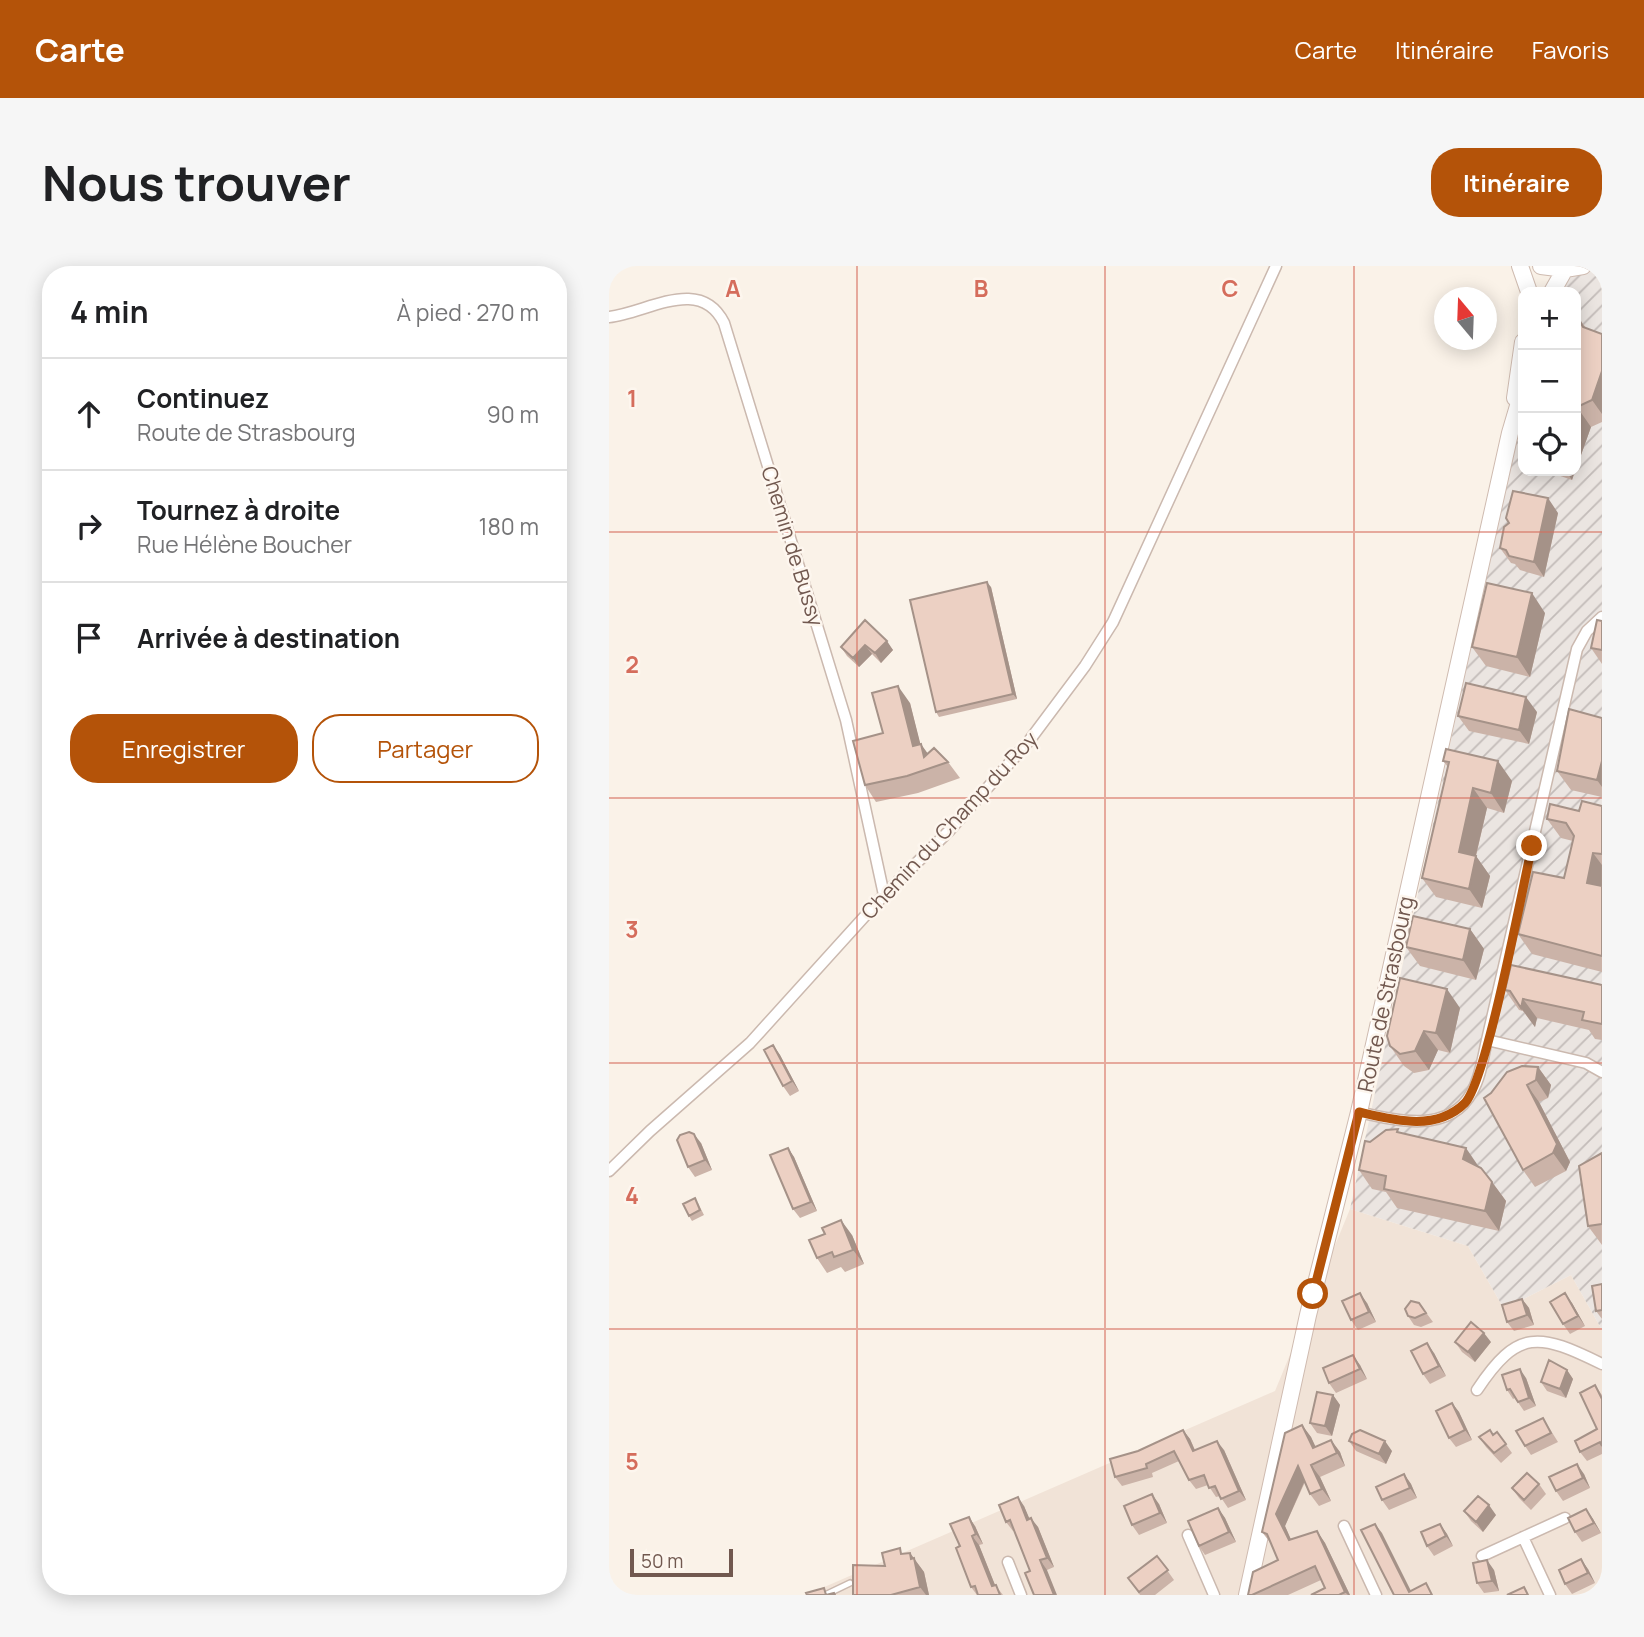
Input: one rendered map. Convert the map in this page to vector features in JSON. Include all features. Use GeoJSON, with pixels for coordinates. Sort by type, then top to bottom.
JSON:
{"type":"FeatureCollection","features":[{"type":"Feature","properties":{"kind":"main road"},"geometry":{"type":"LineString","coordinates":[[1520,266],[1527,287]]}},
{"type":"Feature","properties":{"kind":"main road"},"geometry":{"type":"LineString","coordinates":[[1541,266],[1565,269],[1583,266]]}},
{"type":"Feature","properties":{"kind":"main road"},"geometry":{"type":"LineString","coordinates":[[1555,287],[1565,269]]}},
{"type":"Feature","properties":{"kind":"main road","name":"Route de Strasbourg"},"geometry":{"type":"LineString","coordinates":[[1510,433],[1522,350]]}},
{"type":"Feature","properties":{"kind":"main road","name":"Route de Strasbourg"},"geometry":{"type":"LineString","coordinates":[[1247,1595],[1308,1315],[1359,1112],[1518,406]]}},
{"type":"Feature","properties":{"kind":"street","name":"Chemin du Champ du Roy"},"geometry":{"type":"LineString","coordinates":[[609,1171],[639,1140],[750,1043],[884,895],[950,830],[1003,771],[1085,666],[1113,622],[1276,266]]}},
{"type":"Feature","properties":{"kind":"street","name":"Chemin de Bussy"},"geometry":{"type":"LineString","coordinates":[[609,317],[668,301],[696,299],[717,308],[724,323],[846,720],[884,895]]}},
{"type":"Feature","properties":{"kind":"street"},"geometry":{"type":"LineString","coordinates":[[1359,1112],[1402,1122],[1427,1122],[1464,1104],[1472,1093],[1487,1040],[1577,649],[1587,631],[1602,617]]}},
{"type":"Feature","properties":{"kind":"street"},"geometry":{"type":"LineString","coordinates":[[1487,1040],[1586,1063],[1602,1072]]}},
{"type":"Feature","properties":{"kind":"street"},"geometry":{"type":"LineString","coordinates":[[1477,1390],[1497,1360],[1513,1347],[1528,1341],[1548,1342],[1602,1364]]}},
{"type":"Feature","properties":{"kind":"street"},"geometry":{"type":"LineString","coordinates":[[1482,1556],[1565,1518]]}},
{"type":"Feature","properties":{"kind":"street"},"geometry":{"type":"LineString","coordinates":[[1345,1526],[1376,1595]]}},
{"type":"Feature","properties":{"kind":"street"},"geometry":{"type":"LineString","coordinates":[[1188,1535],[1214,1595]]}},
{"type":"Feature","properties":{"kind":"street"},"geometry":{"type":"LineString","coordinates":[[1523,1537],[1550,1595]]}},
{"type":"Feature","properties":{"kind":"street"},"geometry":{"type":"LineString","coordinates":[[1008,1562],[1021,1595]]}},
{"type":"Feature","properties":{"kind":"lane"},"geometry":{"type":"LineString","coordinates":[[825,1595],[850,1583]]}},
{"type":"Feature","properties":{"kind":"shaded area"},"geometry":{"type":"Polygon","coordinates":[[[1553,266],[1602,266],[1602,1330],[1571,1275],[1504,1309],[1468,1246],[1350,1209],[1518,429],[1518,476],[1581,476],[1581,287],[1549,287],[1553,266]]]}},
{"type":"Feature","properties":{"kind":"shaded area"},"geometry":{"type":"Polygon","coordinates":[[[1350,1209],[1468,1246],[1504,1309],[1571,1275],[1602,1330],[1602,1595],[806,1595],[1275,1391],[1350,1209]]]}},
{"type":"Feature","properties":{"kind":"building"},"geometry":{"type":"Polygon","coordinates":[[[1581,323],[1583,327],[1602,334],[1602,371],[1592,400],[1581,405],[1581,323]]]}},
{"type":"Feature","properties":{"kind":"building"},"geometry":{"type":"Polygon","coordinates":[[[1513,491],[1548,498],[1534,562],[1509,556],[1506,550],[1500,548],[1504,527],[1509,523],[1506,518],[1513,491]]]}},
{"type":"Feature","properties":{"kind":"building"},"geometry":{"type":"Polygon","coordinates":[[[987,582],[1013,694],[936,712],[910,600],[987,582]]]}},
{"type":"Feature","properties":{"kind":"building"},"geometry":{"type":"Polygon","coordinates":[[[1487,583],[1532,593],[1517,657],[1472,647],[1487,583]]]}},
{"type":"Feature","properties":{"kind":"building"},"geometry":{"type":"Polygon","coordinates":[[[865,620],[887,641],[875,653],[865,645],[853,658],[841,647],[865,620]]]}},
{"type":"Feature","properties":{"kind":"building"},"geometry":{"type":"Polygon","coordinates":[[[1597,620],[1602,621],[1602,650],[1591,648],[1597,620]]]}},
{"type":"Feature","properties":{"kind":"building"},"geometry":{"type":"Polygon","coordinates":[[[1466,683],[1526,697],[1519,730],[1458,716],[1466,683]]]}},
{"type":"Feature","properties":{"kind":"building"},"geometry":{"type":"Polygon","coordinates":[[[898,686],[913,746],[921,744],[924,757],[934,748],[948,762],[907,776],[865,785],[853,741],[883,733],[872,693],[898,686]]]}},
{"type":"Feature","properties":{"kind":"building"},"geometry":{"type":"Polygon","coordinates":[[[1569,709],[1602,718],[1602,761],[1597,780],[1557,771],[1569,709]]]}},
{"type":"Feature","properties":{"kind":"building"},"geometry":{"type":"Polygon","coordinates":[[[1446,749],[1498,761],[1491,793],[1473,788],[1459,852],[1476,856],[1469,889],[1422,878],[1449,762],[1443,761],[1446,749]]]}},
{"type":"Feature","properties":{"kind":"building"},"geometry":{"type":"Polygon","coordinates":[[[1582,801],[1602,806],[1602,854],[1593,853],[1587,883],[1602,886],[1602,956],[1518,934],[1533,872],[1564,878],[1574,836],[1566,823],[1547,819],[1550,804],[1579,811],[1582,801]]]}},
{"type":"Feature","properties":{"kind":"building"},"geometry":{"type":"Polygon","coordinates":[[[1413,916],[1470,929],[1463,960],[1406,947],[1413,916]]]}},
{"type":"Feature","properties":{"kind":"building"},"geometry":{"type":"Polygon","coordinates":[[[1511,965],[1602,985],[1602,1024],[1582,1020],[1584,1012],[1523,999],[1521,1008],[1510,991],[1505,990],[1511,965]]]}},
{"type":"Feature","properties":{"kind":"building"},"geometry":{"type":"Polygon","coordinates":[[[1400,978],[1447,989],[1436,1033],[1424,1031],[1415,1051],[1400,1054],[1390,1046],[1387,1036],[1400,978]]]}},
{"type":"Feature","properties":{"kind":"building"},"geometry":{"type":"Polygon","coordinates":[[[773,1045],[792,1081],[783,1086],[764,1050],[773,1045]]]}},
{"type":"Feature","properties":{"kind":"building"},"geometry":{"type":"Polygon","coordinates":[[[1522,1066],[1538,1067],[1536,1080],[1527,1085],[1557,1144],[1553,1153],[1523,1170],[1484,1098],[1507,1072],[1522,1066]]]}},
{"type":"Feature","properties":{"kind":"building"},"geometry":{"type":"Polygon","coordinates":[[[1398,1129],[1397,1132],[1466,1148],[1463,1159],[1481,1168],[1492,1182],[1485,1211],[1384,1189],[1386,1176],[1359,1170],[1365,1141],[1370,1142],[1386,1130],[1398,1129]]]}},
{"type":"Feature","properties":{"kind":"building"},"geometry":{"type":"Polygon","coordinates":[[[689,1132],[694,1134],[705,1160],[688,1167],[677,1140],[680,1135],[689,1132]]]}},
{"type":"Feature","properties":{"kind":"building"},"geometry":{"type":"Polygon","coordinates":[[[788,1148],[811,1202],[793,1209],[770,1155],[788,1148]]]}},
{"type":"Feature","properties":{"kind":"building"},"geometry":{"type":"Polygon","coordinates":[[[1602,1153],[1602,1224],[1588,1226],[1579,1166],[1602,1153]]]}},
{"type":"Feature","properties":{"kind":"building"},"geometry":{"type":"Polygon","coordinates":[[[695,1198],[700,1210],[689,1216],[683,1204],[695,1198]]]}},
{"type":"Feature","properties":{"kind":"building"},"geometry":{"type":"Polygon","coordinates":[[[841,1220],[853,1250],[834,1257],[832,1252],[817,1258],[809,1240],[825,1234],[822,1228],[841,1220]]]}},
{"type":"Feature","properties":{"kind":"building"},"geometry":{"type":"Polygon","coordinates":[[[1602,1284],[1602,1310],[1596,1311],[1592,1286],[1602,1284]]]}},
{"type":"Feature","properties":{"kind":"building"},"geometry":{"type":"Polygon","coordinates":[[[1360,1293],[1369,1312],[1351,1320],[1342,1301],[1360,1293]]]}},
{"type":"Feature","properties":{"kind":"building"},"geometry":{"type":"Polygon","coordinates":[[[1565,1293],[1578,1316],[1563,1324],[1550,1302],[1565,1293]]]}},
{"type":"Feature","properties":{"kind":"building"},"geometry":{"type":"Polygon","coordinates":[[[1522,1299],[1527,1315],[1507,1322],[1502,1305],[1522,1299]]]}},
{"type":"Feature","properties":{"kind":"building"},"geometry":{"type":"Polygon","coordinates":[[[1411,1301],[1419,1303],[1426,1313],[1415,1318],[1408,1316],[1405,1309],[1411,1301]]]}},
{"type":"Feature","properties":{"kind":"building"},"geometry":{"type":"Polygon","coordinates":[[[1471,1322],[1484,1333],[1468,1352],[1455,1342],[1471,1322]]]}},
{"type":"Feature","properties":{"kind":"building"},"geometry":{"type":"Polygon","coordinates":[[[1427,1343],[1439,1366],[1423,1374],[1411,1351],[1427,1343]]]}},
{"type":"Feature","properties":{"kind":"building"},"geometry":{"type":"Polygon","coordinates":[[[1353,1355],[1360,1369],[1329,1383],[1323,1368],[1353,1355]]]}},
{"type":"Feature","properties":{"kind":"building"},"geometry":{"type":"Polygon","coordinates":[[[1549,1360],[1567,1370],[1560,1389],[1541,1382],[1549,1360]]]}},
{"type":"Feature","properties":{"kind":"building"},"geometry":{"type":"Polygon","coordinates":[[[1520,1369],[1529,1398],[1518,1402],[1510,1389],[1507,1390],[1502,1375],[1520,1369]]]}},
{"type":"Feature","properties":{"kind":"building"},"geometry":{"type":"Polygon","coordinates":[[[1595,1385],[1602,1399],[1602,1446],[1600,1442],[1580,1452],[1575,1441],[1597,1429],[1580,1393],[1595,1385]]]}},
{"type":"Feature","properties":{"kind":"building"},"geometry":{"type":"Polygon","coordinates":[[[1317,1392],[1333,1395],[1325,1426],[1310,1423],[1317,1392]]]}},
{"type":"Feature","properties":{"kind":"building"},"geometry":{"type":"Polygon","coordinates":[[[1452,1403],[1465,1430],[1449,1438],[1436,1411],[1452,1403]]]}},
{"type":"Feature","properties":{"kind":"building"},"geometry":{"type":"Polygon","coordinates":[[[1543,1418],[1551,1433],[1525,1446],[1516,1431],[1543,1418]]]}},
{"type":"Feature","properties":{"kind":"building"},"geometry":{"type":"Polygon","coordinates":[[[1302,1425],[1313,1448],[1331,1440],[1337,1453],[1311,1465],[1322,1489],[1310,1494],[1298,1466],[1276,1514],[1289,1540],[1317,1531],[1345,1592],[1339,1595],[1311,1595],[1325,1588],[1315,1566],[1248,1595],[1253,1572],[1278,1560],[1267,1534],[1262,1532],[1285,1433],[1302,1425]]]}},
{"type":"Feature","properties":{"kind":"building"},"geometry":{"type":"Polygon","coordinates":[[[1183,1430],[1193,1451],[1217,1441],[1239,1491],[1221,1499],[1215,1486],[1209,1488],[1204,1475],[1189,1480],[1174,1451],[1146,1464],[1147,1468],[1115,1477],[1110,1459],[1138,1451],[1183,1430]]]}},
{"type":"Feature","properties":{"kind":"building"},"geometry":{"type":"Polygon","coordinates":[[[1360,1430],[1385,1441],[1379,1454],[1349,1441],[1352,1434],[1360,1430]]]}},
{"type":"Feature","properties":{"kind":"building"},"geometry":{"type":"Polygon","coordinates":[[[1490,1430],[1493,1435],[1497,1432],[1506,1444],[1494,1453],[1479,1437],[1490,1430]]]}},
{"type":"Feature","properties":{"kind":"building"},"geometry":{"type":"Polygon","coordinates":[[[1577,1464],[1583,1478],[1556,1491],[1549,1477],[1577,1464]]]}},
{"type":"Feature","properties":{"kind":"building"},"geometry":{"type":"Polygon","coordinates":[[[1527,1473],[1539,1484],[1524,1500],[1512,1488],[1527,1473]]]}},
{"type":"Feature","properties":{"kind":"building"},"geometry":{"type":"Polygon","coordinates":[[[1404,1474],[1410,1488],[1382,1500],[1376,1487],[1404,1474]]]}},
{"type":"Feature","properties":{"kind":"building"},"geometry":{"type":"Polygon","coordinates":[[[1152,1494],[1160,1513],[1132,1525],[1124,1506],[1152,1494]]]}},
{"type":"Feature","properties":{"kind":"building"},"geometry":{"type":"Polygon","coordinates":[[[1478,1496],[1489,1505],[1476,1522],[1464,1511],[1478,1496]]]}},
{"type":"Feature","properties":{"kind":"building"},"geometry":{"type":"Polygon","coordinates":[[[1018,1497],[1027,1520],[1031,1518],[1047,1558],[1040,1560],[1054,1595],[1034,1595],[1025,1573],[1030,1571],[1010,1520],[1006,1522],[999,1505],[1018,1497]]]}},
{"type":"Feature","properties":{"kind":"building"},"geometry":{"type":"Polygon","coordinates":[[[1218,1508],[1229,1532],[1199,1546],[1188,1521],[1218,1508]]]}},
{"type":"Feature","properties":{"kind":"building"},"geometry":{"type":"Polygon","coordinates":[[[1586,1509],[1594,1523],[1575,1532],[1568,1518],[1586,1509]]]}},
{"type":"Feature","properties":{"kind":"building"},"geometry":{"type":"Polygon","coordinates":[[[969,1517],[976,1534],[972,1536],[992,1586],[996,1585],[1000,1595],[978,1595],[975,1586],[971,1587],[956,1548],[960,1546],[950,1524],[969,1517]]]}},
{"type":"Feature","properties":{"kind":"building"},"geometry":{"type":"Polygon","coordinates":[[[1375,1524],[1409,1592],[1426,1583],[1432,1595],[1394,1595],[1361,1530],[1375,1524]]]}},
{"type":"Feature","properties":{"kind":"building"},"geometry":{"type":"Polygon","coordinates":[[[1440,1524],[1446,1536],[1427,1546],[1421,1532],[1440,1524]]]}},
{"type":"Feature","properties":{"kind":"building"},"geometry":{"type":"Polygon","coordinates":[[[900,1548],[901,1554],[910,1553],[911,1559],[914,1558],[920,1587],[891,1595],[853,1595],[853,1565],[885,1566],[882,1553],[900,1548]]]}},
{"type":"Feature","properties":{"kind":"building"},"geometry":{"type":"Polygon","coordinates":[[[1157,1556],[1168,1570],[1139,1592],[1128,1578],[1157,1556]]]}},
{"type":"Feature","properties":{"kind":"building"},"geometry":{"type":"Polygon","coordinates":[[[1581,1559],[1588,1573],[1565,1584],[1559,1570],[1581,1559]]]}},
{"type":"Feature","properties":{"kind":"building"},"geometry":{"type":"Polygon","coordinates":[[[1487,1560],[1492,1581],[1477,1583],[1473,1563],[1487,1560]]]}},
{"type":"Feature","properties":{"kind":"building"},"geometry":{"type":"Polygon","coordinates":[[[1524,1587],[1528,1595],[1507,1595],[1524,1587]]]}},
{"type":"Feature","properties":{"kind":"building"},"geometry":{"type":"Polygon","coordinates":[[[824,1588],[826,1595],[806,1593],[824,1588]]]}},
{"type":"Feature","properties":{"kind":"building"},"geometry":{"type":"Polygon","coordinates":[[[1601,1588],[1602,1595],[1594,1595],[1593,1593],[1601,1588]]]}},
{"type":"Feature","properties":{"kind":"route"},"geometry":{"type":"LineString","coordinates":[[1313,1294],[1359,1112],[1402,1122],[1427,1122],[1464,1104],[1472,1093],[1479,1074],[1532,846]]}}]}
